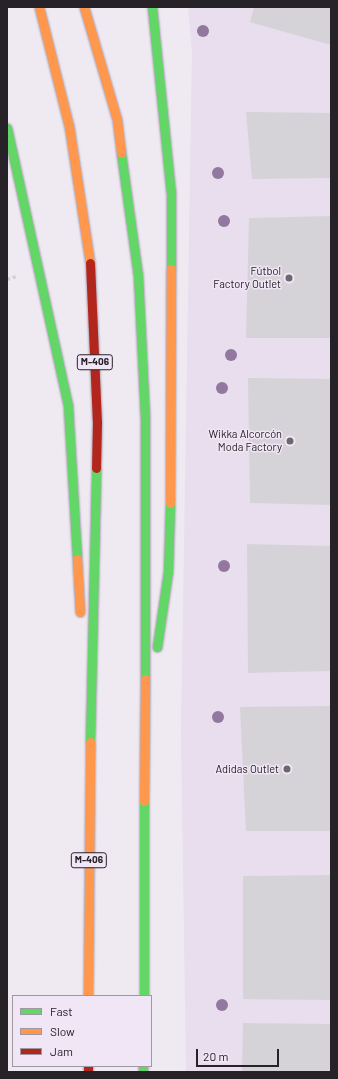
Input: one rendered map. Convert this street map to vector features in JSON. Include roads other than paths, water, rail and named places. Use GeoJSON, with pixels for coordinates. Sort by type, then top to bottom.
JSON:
{"type":"FeatureCollection","features":[{"type":"Feature","properties":{"kind":"highway","name":"M-406"},"geometry":{"type":"LineString","coordinates":[[39,7],[69,126],[92,275],[97,422],[90,723],[88,995]]}},
{"type":"Feature","properties":{"kind":"highway"},"geometry":{"type":"LineString","coordinates":[[84,7],[117,120],[138,274],[145,418],[146,718],[144,995]]}},
{"type":"Feature","properties":{"kind":"highway"},"geometry":{"type":"LineString","coordinates":[[146,718],[168,572],[172,416],[171,193],[155,22],[152,7]]}},
{"type":"Feature","properties":{"kind":"highway","name":"M-406"},"geometry":{"type":"LineString","coordinates":[[7,128],[40,270],[68,406],[82,627],[90,723]]}},
{"type":"Feature","properties":{"kind":"place","name":"Fútbol Factory Outlet"},"geometry":{"type":"Point","coordinates":[289,278]}},
{"type":"Feature","properties":{"kind":"place","name":"Wikka Alcorcón Moda Factory"},"geometry":{"type":"Point","coordinates":[290,441]}},
{"type":"Feature","properties":{"kind":"place","name":"Adidas Outlet"},"geometry":{"type":"Point","coordinates":[287,769]}}]}
